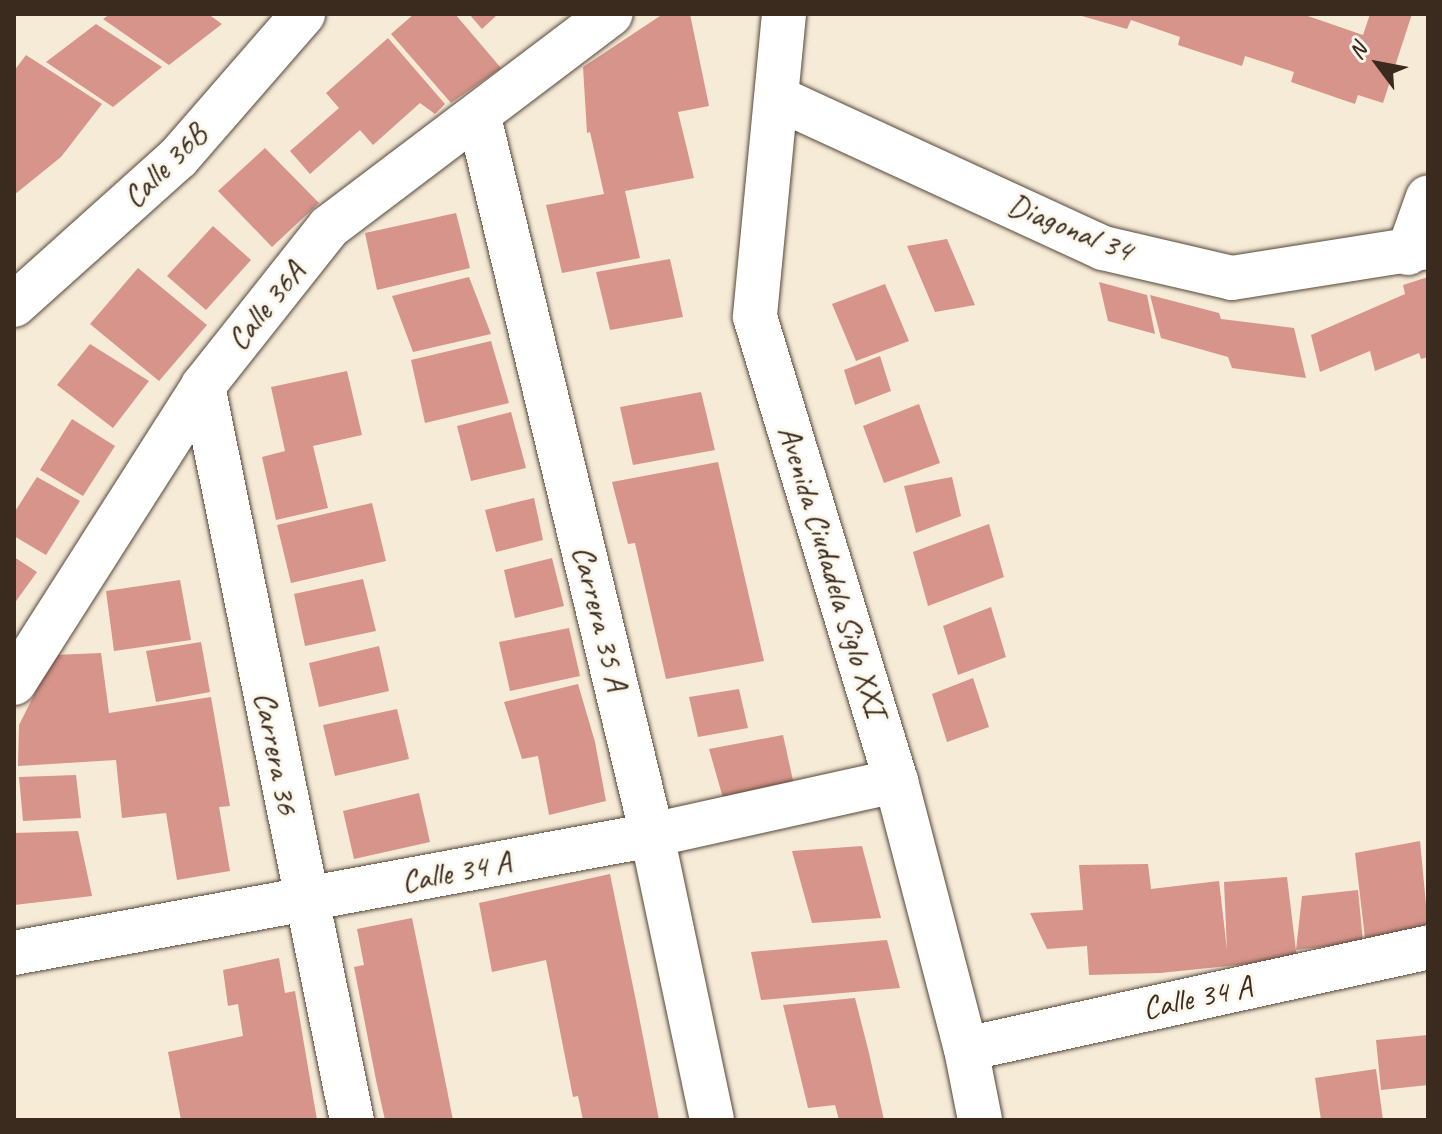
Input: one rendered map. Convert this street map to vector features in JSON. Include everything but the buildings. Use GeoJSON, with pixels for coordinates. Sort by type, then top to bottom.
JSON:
{"type":"FeatureCollection","features":[{"type":"Feature","properties":{"kind":"street","name":"Calle 36B"},"geometry":{"type":"LineString","coordinates":[[14,305],[178,158],[303,14]]}},
{"type":"Feature","properties":{"kind":"street","name":"Calle 36A"},"geometry":{"type":"LineString","coordinates":[[14,683],[203,386],[329,227],[479,117],[611,14]]}},
{"type":"Feature","properties":{"kind":"street","name":"Avenida Ciudadela Siglo XXI"},"geometry":{"type":"LineString","coordinates":[[784,14],[755,317],[896,781],[966,1049],[980,1120]]}},
{"type":"Feature","properties":{"kind":"street","name":"Diagonal 34"},"geometry":{"type":"LineString","coordinates":[[777,98],[1103,248],[1232,278],[1418,250]]}},
{"type":"Feature","properties":{"kind":"street","name":"Carrera 35 A"},"geometry":{"type":"LineString","coordinates":[[479,117],[652,835],[712,1120]]}},
{"type":"Feature","properties":{"kind":"street"},"geometry":{"type":"LineString","coordinates":[[1418,250],[1428,197]]}},
{"type":"Feature","properties":{"kind":"street","name":"Carrera 36"},"geometry":{"type":"LineString","coordinates":[[203,386],[352,1120]]}},
{"type":"Feature","properties":{"kind":"street","name":"Calle 34 A"},"geometry":{"type":"LineString","coordinates":[[14,953],[652,835],[896,781]]}},
{"type":"Feature","properties":{"kind":"street","name":"Calle 34 A"},"geometry":{"type":"LineString","coordinates":[[966,1049],[1428,947]]}}]}
